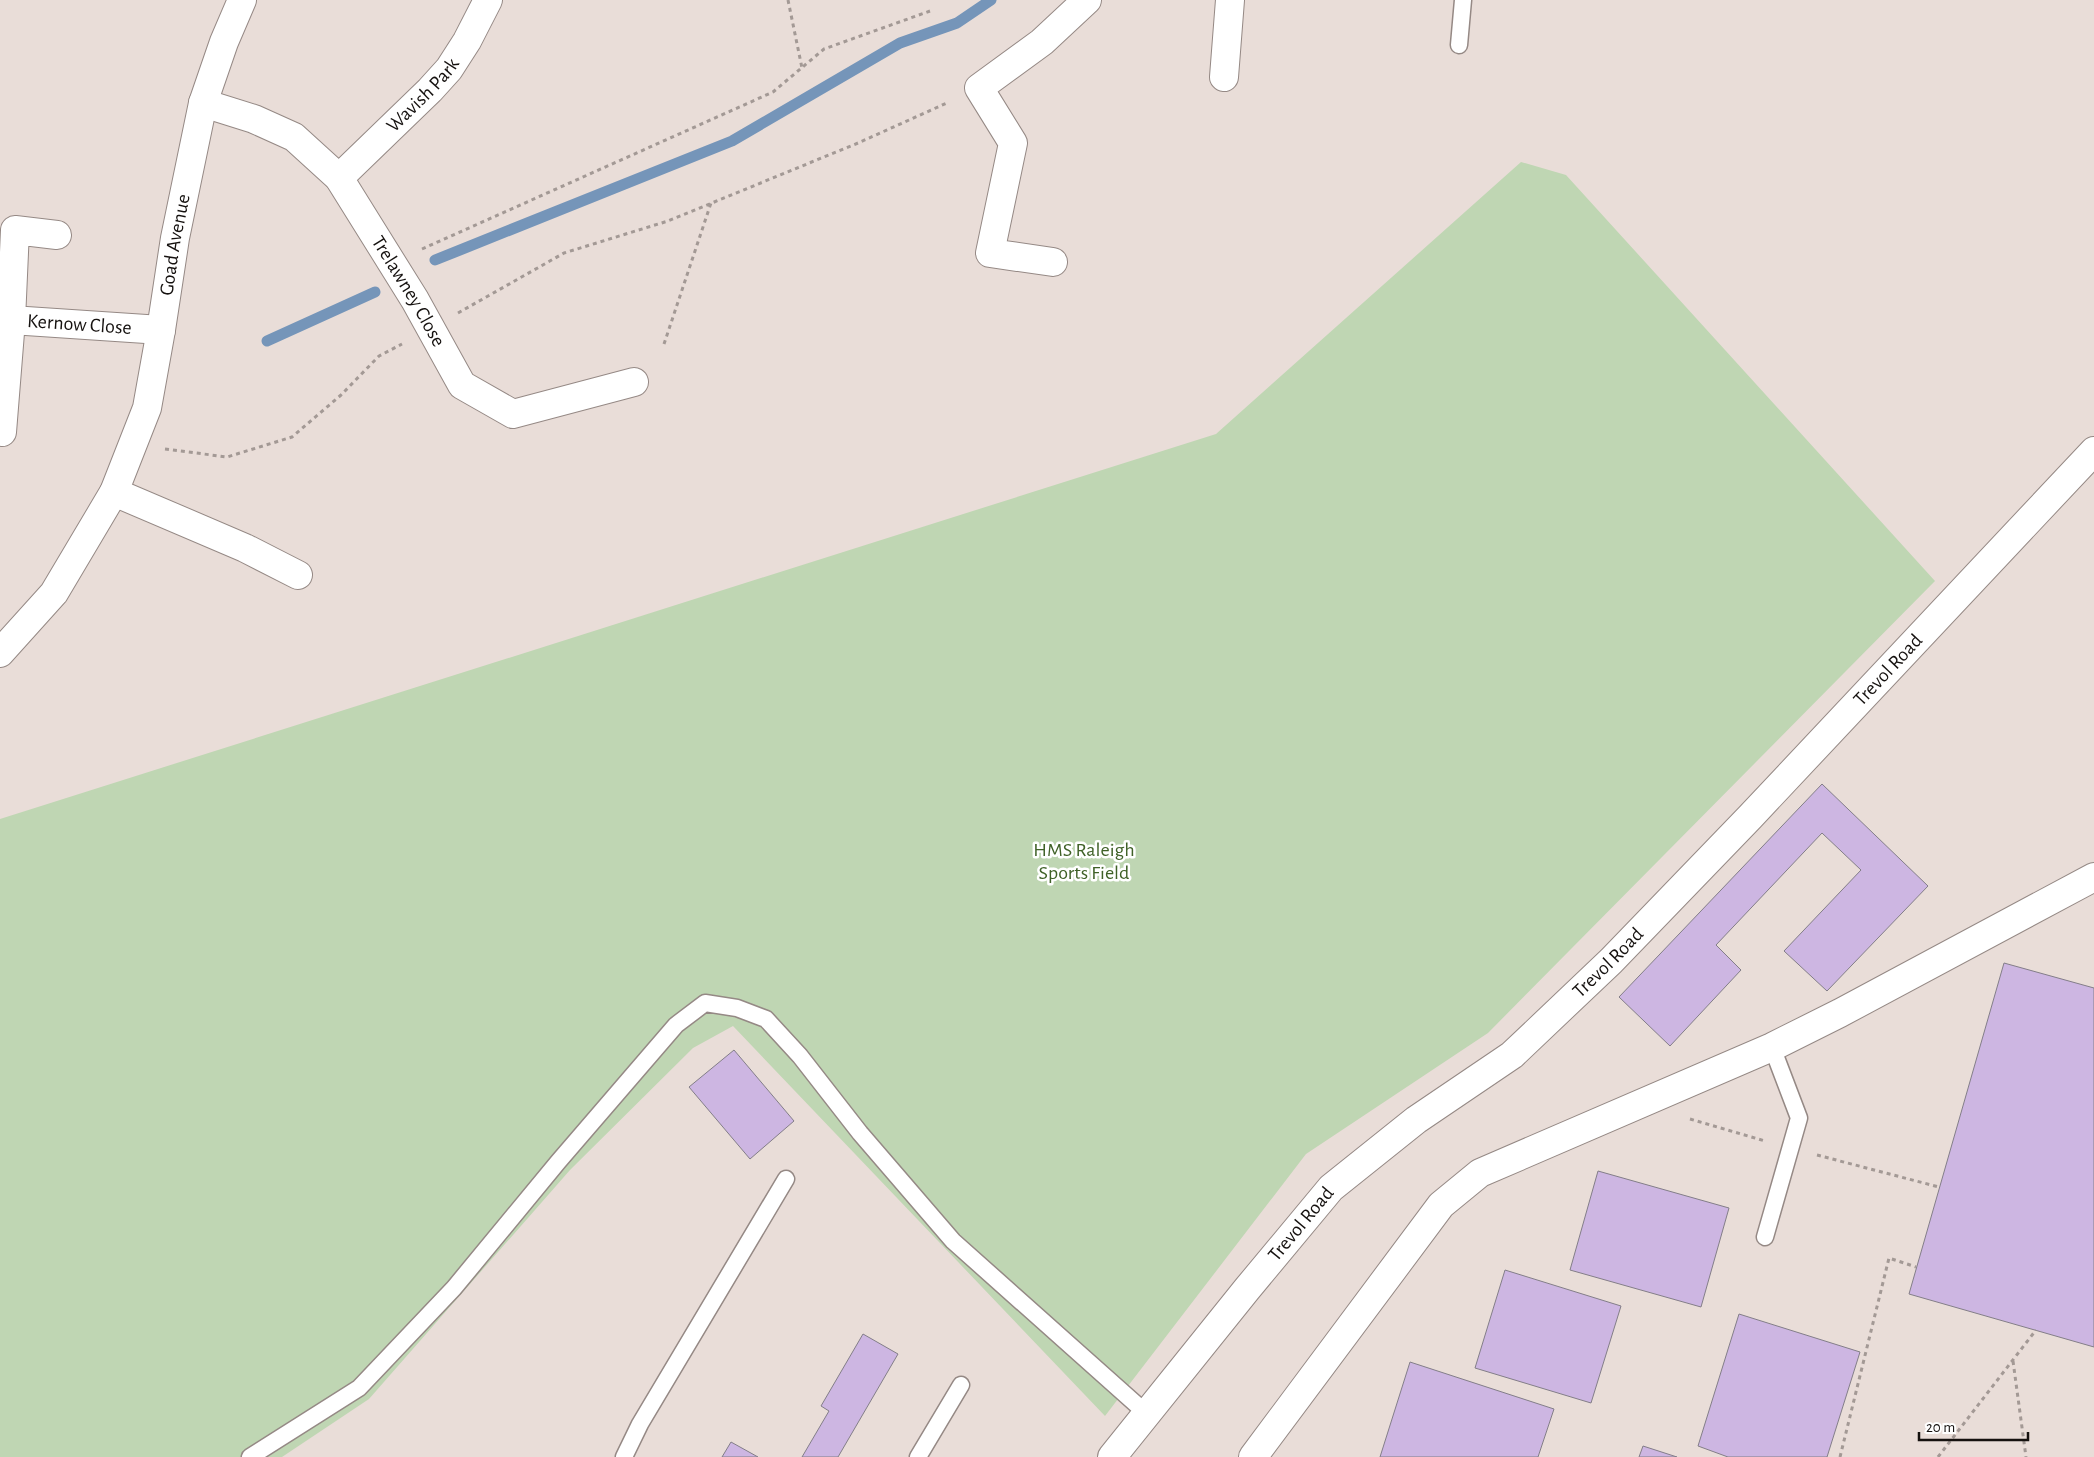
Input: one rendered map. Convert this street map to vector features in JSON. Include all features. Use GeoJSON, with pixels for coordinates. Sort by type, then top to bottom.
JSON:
{"type":"FeatureCollection","features":[{"type":"Feature","properties":{"kind":"street","name":"Goad Avenue"},"geometry":{"type":"LineString","coordinates":[[0,653],[54,593],[114,492],[147,408],[162,330],[175,238],[203,103],[224,42],[242,0]]}},
{"type":"Feature","properties":{"kind":"street","name":"Wavish Park"},"geometry":{"type":"LineString","coordinates":[[339,178],[430,90],[449,69],[467,41],[488,0]]}},
{"type":"Feature","properties":{"kind":"street"},"geometry":{"type":"LineString","coordinates":[[1054,262],[990,253],[1013,143],[978,88],[1042,42],[1088,0]]}},
{"type":"Feature","properties":{"kind":"street"},"geometry":{"type":"LineString","coordinates":[[1224,77],[1230,0]]}},
{"type":"Feature","properties":{"kind":"street","name":"Trelawney Close"},"geometry":{"type":"LineString","coordinates":[[203,103],[254,119],[294,138],[339,178],[431,329],[462,385],[513,414],[634,382]]}},
{"type":"Feature","properties":{"kind":"street","name":"Kernow Close"},"geometry":{"type":"LineString","coordinates":[[57,234],[15,230],[11,320],[162,330]]}},
{"type":"Feature","properties":{"kind":"street"},"geometry":{"type":"LineString","coordinates":[[2,432],[11,320]]}},
{"type":"Feature","properties":{"kind":"street","name":"Trevol Road"},"geometry":{"type":"LineString","coordinates":[[1112,1457],[1332,1188],[1416,1120],[1512,1055],[1611,961],[1750,817],[2094,450]]}},
{"type":"Feature","properties":{"kind":"street"},"geometry":{"type":"LineString","coordinates":[[114,492],[245,548],[298,575]]}},
{"type":"Feature","properties":{"kind":"street"},"geometry":{"type":"LineString","coordinates":[[1252,1457],[1441,1205],[1480,1173],[1772,1046],[1840,1013],[2094,877]]}},
{"type":"Feature","properties":{"kind":"lane"},"geometry":{"type":"LineString","coordinates":[[1459,45],[1463,0]]}},
{"type":"Feature","properties":{"kind":"lane"},"geometry":{"type":"LineString","coordinates":[[250,1457],[359,1388],[454,1288],[558,1162],[676,1025],[706,1003],[737,1008],[766,1019],[800,1056],[860,1133],[953,1241],[1146,1414]]}},
{"type":"Feature","properties":{"kind":"lane"},"geometry":{"type":"LineString","coordinates":[[1765,1237],[1799,1118],[1772,1046]]}},
{"type":"Feature","properties":{"kind":"lane"},"geometry":{"type":"LineString","coordinates":[[624,1457],[640,1424],[786,1179]]}},
{"type":"Feature","properties":{"kind":"lane"},"geometry":{"type":"LineString","coordinates":[[918,1457],[961,1386]]}},
{"type":"Feature","properties":{"kind":"path"},"geometry":{"type":"LineString","coordinates":[[788,0],[802,68]]}},
{"type":"Feature","properties":{"kind":"path"},"geometry":{"type":"LineString","coordinates":[[391,262],[773,92],[824,49],[930,11]]}},
{"type":"Feature","properties":{"kind":"path"},"geometry":{"type":"LineString","coordinates":[[132,445],[227,457],[292,438],[341,395],[379,356],[431,329],[564,253],[668,221],[858,143],[978,88]]}},
{"type":"Feature","properties":{"kind":"path"},"geometry":{"type":"LineString","coordinates":[[664,344],[711,203]]}},
{"type":"Feature","properties":{"kind":"path"},"geometry":{"type":"LineString","coordinates":[[1840,1457],[1889,1258],[1916,1267]]}},
{"type":"Feature","properties":{"kind":"path"},"geometry":{"type":"LineString","coordinates":[[1938,1457],[2036,1330]]}},
{"type":"Feature","properties":{"kind":"path"},"geometry":{"type":"LineString","coordinates":[[2013,1360],[2026,1457]]}},
{"type":"Feature","properties":{"kind":"green space","name":"HMS Raleigh Sports Field"},"geometry":{"type":"Polygon","coordinates":[[[1521,162],[1566,175],[1935,581],[1488,1033],[1306,1154],[1105,1416],[733,1026],[693,1048],[570,1170],[369,1399],[282,1457],[0,1457],[0,819],[1216,434],[1521,162]]]}},
{"type":"Feature","properties":{"kind":"building"},"geometry":{"type":"Polygon","coordinates":[[[1822,784],[1928,886],[1827,991],[1784,951],[1861,870],[1822,833],[1716,945],[1741,970],[1670,1046],[1619,997],[1822,784]]]}},
{"type":"Feature","properties":{"kind":"building"},"geometry":{"type":"Polygon","coordinates":[[[2004,963],[2094,988],[2094,1347],[1909,1294],[2004,963]]]}},
{"type":"Feature","properties":{"kind":"building"},"geometry":{"type":"Polygon","coordinates":[[[734,1050],[794,1121],[750,1159],[689,1087],[734,1050]]]}},
{"type":"Feature","properties":{"kind":"building"},"geometry":{"type":"Polygon","coordinates":[[[1598,1171],[1729,1208],[1701,1307],[1570,1270],[1598,1171]]]}},
{"type":"Feature","properties":{"kind":"building"},"geometry":{"type":"Polygon","coordinates":[[[1505,1270],[1621,1306],[1591,1403],[1475,1368],[1505,1270]]]}},
{"type":"Feature","properties":{"kind":"building"},"geometry":{"type":"Polygon","coordinates":[[[1739,1314],[1860,1352],[1827,1457],[1728,1457],[1698,1446],[1739,1314]]]}},
{"type":"Feature","properties":{"kind":"building"},"geometry":{"type":"Polygon","coordinates":[[[863,1334],[898,1354],[838,1457],[802,1457],[829,1411],[821,1406],[863,1334]]]}},
{"type":"Feature","properties":{"kind":"building"},"geometry":{"type":"Polygon","coordinates":[[[1410,1362],[1554,1409],[1538,1457],[1380,1457],[1410,1362]]]}},
{"type":"Feature","properties":{"kind":"building"},"geometry":{"type":"Polygon","coordinates":[[[731,1442],[758,1457],[722,1457],[731,1442]]]}},
{"type":"Feature","properties":{"kind":"building"},"geometry":{"type":"Polygon","coordinates":[[[1643,1446],[1677,1457],[1639,1457],[1643,1446]]]}},
{"type":"Feature","properties":{"kind":"waterway"},"geometry":{"type":"LineString","coordinates":[[435,260],[732,141],[900,43],[957,23],[991,0]]}},
{"type":"Feature","properties":{"kind":"waterway"},"geometry":{"type":"LineString","coordinates":[[267,341],[375,292]]}}]}
